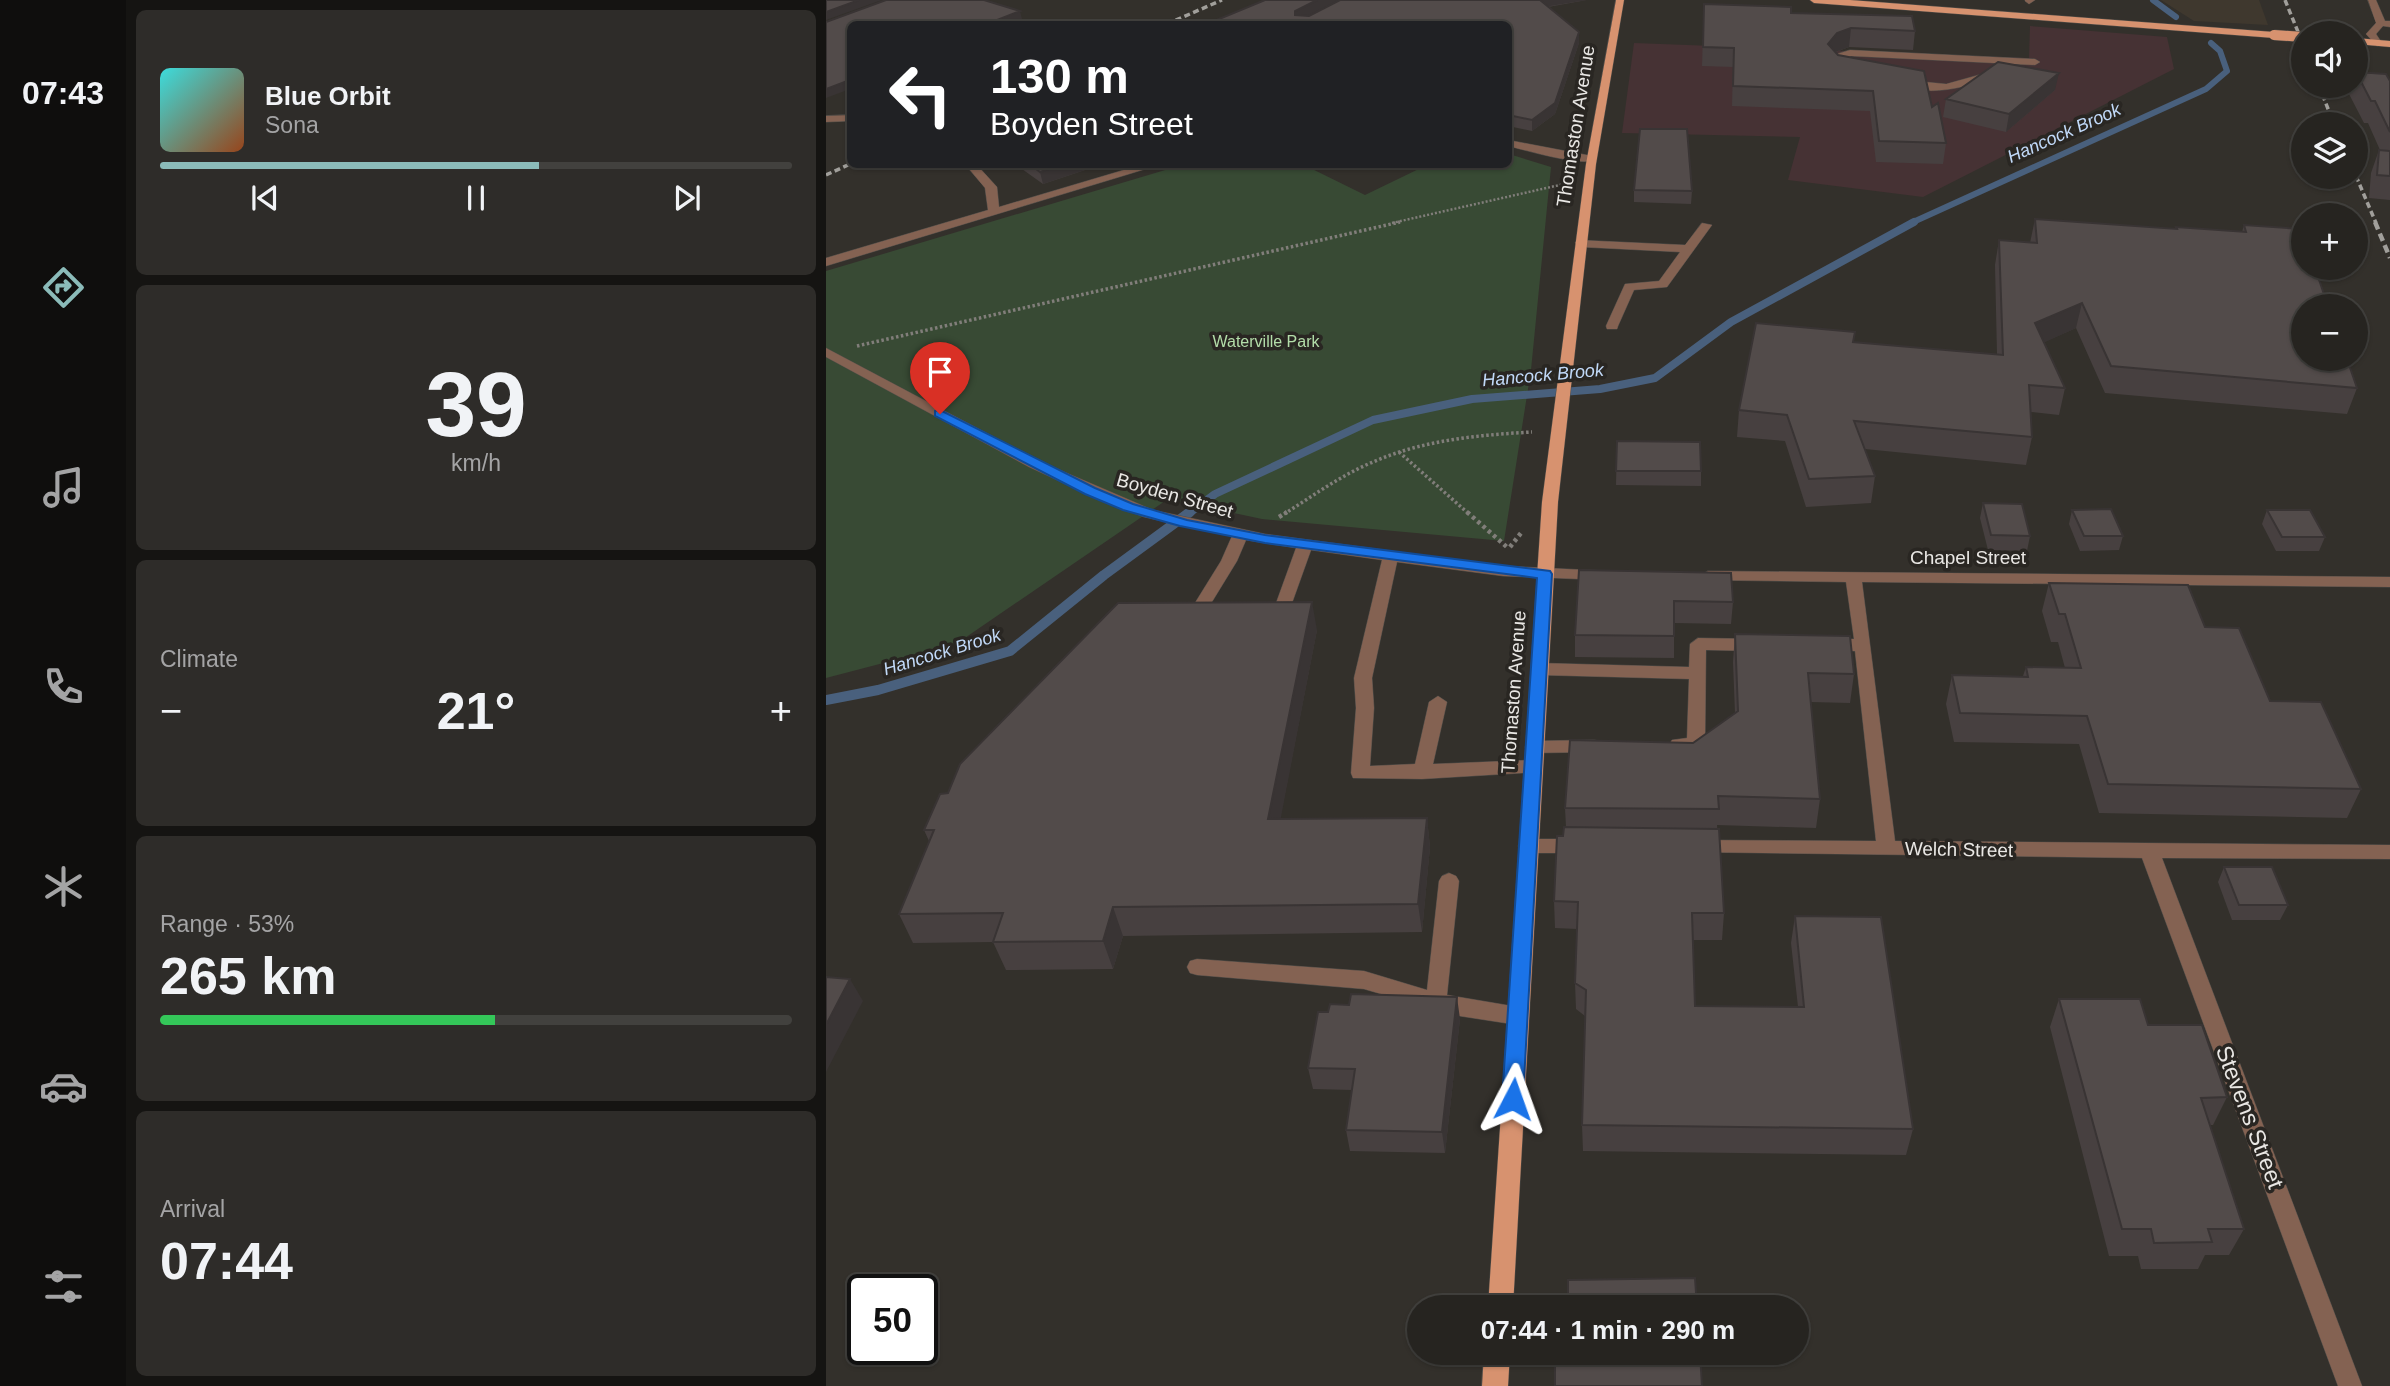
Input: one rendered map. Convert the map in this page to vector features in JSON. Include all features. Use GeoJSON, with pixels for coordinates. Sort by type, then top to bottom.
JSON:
{"type":"FeatureCollection","features":[{"type":"Feature","properties":{"kind":"main road","name":"Thomaston Avenue"},"geometry":{"type":"LineString","coordinates":[[1501,1295],[1550,502],[1592,159],[1620,0]]}},
{"type":"Feature","properties":{"kind":"main road"},"geometry":{"type":"LineString","coordinates":[[1814,0],[2291,36]]}},
{"type":"Feature","properties":{"kind":"main road"},"geometry":{"type":"LineString","coordinates":[[2368,42],[2390,44]]}},
{"type":"Feature","properties":{"kind":"main road"},"geometry":{"type":"LineString","coordinates":[[1495,1386],[1496,1365]]}},
{"type":"Feature","properties":{"kind":"street"},"geometry":{"type":"LineString","coordinates":[[2372,0],[2385,23],[2371,34],[2377,43]]}},
{"type":"Feature","properties":{"kind":"street"},"geometry":{"type":"LineString","coordinates":[[1858,74],[1840,70],[1834,63],[1840,56],[1850,53],[2035,62]]}},
{"type":"Feature","properties":{"kind":"street"},"geometry":{"type":"LineString","coordinates":[[1890,80],[1946,88],[1962,86],[1994,73]]}},
{"type":"Feature","properties":{"kind":"street"},"geometry":{"type":"LineString","coordinates":[[826,119],[847,118]]}},
{"type":"Feature","properties":{"kind":"street"},"geometry":{"type":"LineString","coordinates":[[1512,144],[1592,159]]}},
{"type":"Feature","properties":{"kind":"street"},"geometry":{"type":"LineString","coordinates":[[974,168],[991,187],[994,212]]}},
{"type":"Feature","properties":{"kind":"street"},"geometry":{"type":"LineString","coordinates":[[826,262],[1143,168]]}},
{"type":"Feature","properties":{"kind":"street"},"geometry":{"type":"LineString","coordinates":[[1612,326],[1629,287],[1663,284],[1706,225]]}},
{"type":"Feature","properties":{"kind":"street"},"geometry":{"type":"LineString","coordinates":[[1581,243],[1690,249]]}},
{"type":"Feature","properties":{"kind":"street","name":"Boyden Street"},"geometry":{"type":"LineString","coordinates":[[828,353],[1054,474],[1149,514],[1240,535],[1545,574]]}},
{"type":"Feature","properties":{"kind":"street"},"geometry":{"type":"LineString","coordinates":[[1193,620],[1229,561],[1240,535]]}},
{"type":"Feature","properties":{"kind":"street"},"geometry":{"type":"LineString","coordinates":[[1279,617],[1305,544]]}},
{"type":"Feature","properties":{"kind":"street"},"geometry":{"type":"LineString","coordinates":[[1391,555],[1363,678],[1365,708],[1360,773],[1422,772],[1615,746]]}},
{"type":"Feature","properties":{"kind":"street"},"geometry":{"type":"LineString","coordinates":[[1545,574],[1625,575]]}},
{"type":"Feature","properties":{"kind":"street","name":"Chapel Street"},"geometry":{"type":"LineString","coordinates":[[1693,576],[2390,582]]}},
{"type":"Feature","properties":{"kind":"street"},"geometry":{"type":"LineString","coordinates":[[1853,577],[1886,849]]}},
{"type":"Feature","properties":{"kind":"street"},"geometry":{"type":"LineString","coordinates":[[1656,745],[1696,744],[1698,644],[1780,645]]}},
{"type":"Feature","properties":{"kind":"street"},"geometry":{"type":"LineString","coordinates":[[1808,645],[1863,645]]}},
{"type":"Feature","properties":{"kind":"street"},"geometry":{"type":"LineString","coordinates":[[1539,669],[1698,673]]}},
{"type":"Feature","properties":{"kind":"street"},"geometry":{"type":"LineString","coordinates":[[1422,772],[1438,702]]}},
{"type":"Feature","properties":{"kind":"street"},"geometry":{"type":"LineString","coordinates":[[1528,846],[1597,846]]}},
{"type":"Feature","properties":{"kind":"street","name":"Welch Street"},"geometry":{"type":"LineString","coordinates":[[1680,847],[2390,852]]}},
{"type":"Feature","properties":{"kind":"street","name":"Stevens Street"},"geometry":{"type":"LineString","coordinates":[[2149,850],[2350,1384]]}},
{"type":"Feature","properties":{"kind":"street"},"geometry":{"type":"LineString","coordinates":[[1437,1001],[1449,881]]}},
{"type":"Feature","properties":{"kind":"street"},"geometry":{"type":"LineString","coordinates":[[1197,967],[1364,980],[1437,1001],[1518,1016]]}},
{"type":"Feature","properties":{"kind":"path"},"geometry":{"type":"LineString","coordinates":[[828,353],[1564,184],[1565,189]]}},
{"type":"Feature","properties":{"kind":"path"},"geometry":{"type":"LineString","coordinates":[[1531,441],[1533,422]]}},
{"type":"Feature","properties":{"kind":"path"},"geometry":{"type":"LineString","coordinates":[[1270,523],[1352,471],[1399,452],[1483,436],[1532,432]]}},
{"type":"Feature","properties":{"kind":"path"},"geometry":{"type":"LineString","coordinates":[[1399,452],[1508,548]]}},
{"type":"Feature","properties":{"kind":"path"},"geometry":{"type":"LineString","coordinates":[[1500,551],[1513,546],[1520,537],[1521,525]]}},
{"type":"Feature","properties":{"kind":"shaded area"},"geometry":{"type":"Polygon","coordinates":[[[2161,0],[2259,0],[2268,25],[2194,21],[2161,0]]]}},
{"type":"Feature","properties":{"kind":"shaded area"},"geometry":{"type":"Polygon","coordinates":[[[2030,26],[2167,37],[2174,69],[1923,197],[1788,180],[1800,137],[1622,133],[1634,43],[2029,58],[2030,26]]]}},
{"type":"Feature","properties":{"kind":"green space","name":"Waterville Park"},"geometry":{"type":"Polygon","coordinates":[[[1512,155],[1551,167],[1531,370],[1504,541],[1262,519],[1168,499],[956,644],[826,678],[826,271],[1172,168],[1310,168],[1365,195],[1421,168],[1512,168],[1512,155]]]}},
{"type":"Feature","properties":{"kind":"building"},"geometry":{"type":"Polygon","coordinates":[[[826,0],[859,0],[826,12],[826,0]]]}},
{"type":"Feature","properties":{"kind":"building"},"geometry":{"type":"Polygon","coordinates":[[[886,0],[984,0],[1020,11],[995,21],[847,21],[847,81],[826,89],[826,22],[886,0]]]}},
{"type":"Feature","properties":{"kind":"building"},"geometry":{"type":"Polygon","coordinates":[[[1265,0],[1317,0],[1295,11],[1295,15],[1309,16],[1340,0],[1540,0],[1579,32],[1555,103],[1532,120],[1512,116],[1512,21],[1214,21],[1265,0]]]}},
{"type":"Feature","properties":{"kind":"building"},"geometry":{"type":"Polygon","coordinates":[[[1704,4],[1791,7],[1791,13],[1912,16],[1915,31],[1851,28],[1837,33],[1828,44],[1838,55],[1924,71],[1932,107],[1938,103],[1946,143],[1879,141],[1873,91],[1733,86],[1734,48],[1703,47],[1704,4]]]}},
{"type":"Feature","properties":{"kind":"building"},"geometry":{"type":"Polygon","coordinates":[[[1998,62],[2059,73],[2009,114],[1946,99],[1998,62]]]}},
{"type":"Feature","properties":{"kind":"building"},"geometry":{"type":"Polygon","coordinates":[[[2368,73],[2386,74],[2390,81],[2390,132],[2375,101],[2371,101],[2368,95],[2368,73]]]}},
{"type":"Feature","properties":{"kind":"building"},"geometry":{"type":"Polygon","coordinates":[[[1640,129],[1687,129],[1692,191],[1634,190],[1640,129]]]}},
{"type":"Feature","properties":{"kind":"building"},"geometry":{"type":"Polygon","coordinates":[[[2379,150],[2390,151],[2390,176],[2377,175],[2379,150]]]}},
{"type":"Feature","properties":{"kind":"building"},"geometry":{"type":"Polygon","coordinates":[[[1035,168],[1052,168],[1040,172],[1035,168]]]}},
{"type":"Feature","properties":{"kind":"building"},"geometry":{"type":"Polygon","coordinates":[[[2035,219],[2246,232],[2244,225],[2291,228],[2291,280],[2319,280],[2324,294],[2291,294],[2291,371],[2351,371],[2357,388],[2111,366],[2082,303],[2035,323],[2065,388],[2029,385],[2032,437],[1854,421],[1875,476],[1809,479],[1787,415],[1739,410],[1756,323],[1855,332],[1853,342],[2003,355],[1999,240],[2037,243],[2035,219]]]}},
{"type":"Feature","properties":{"kind":"building"},"geometry":{"type":"Polygon","coordinates":[[[1617,441],[1700,442],[1701,471],[1616,471],[1617,441]]]}},
{"type":"Feature","properties":{"kind":"building"},"geometry":{"type":"Polygon","coordinates":[[[1983,503],[2022,504],[2030,536],[1991,535],[1983,503]]]}},
{"type":"Feature","properties":{"kind":"building"},"geometry":{"type":"Polygon","coordinates":[[[2111,509],[2123,536],[2084,536],[2072,510],[2111,509]]]}},
{"type":"Feature","properties":{"kind":"building"},"geometry":{"type":"Polygon","coordinates":[[[2267,510],[2310,510],[2325,537],[2282,537],[2267,510]]]}},
{"type":"Feature","properties":{"kind":"building"},"geometry":{"type":"Polygon","coordinates":[[[1579,570],[1731,573],[1733,602],[1674,601],[1674,636],[1575,635],[1579,570]]]}},
{"type":"Feature","properties":{"kind":"building"},"geometry":{"type":"Polygon","coordinates":[[[2049,583],[2188,585],[2205,627],[2239,628],[2270,701],[2321,702],[2361,789],[2108,784],[2087,716],[1960,713],[1952,675],[2028,677],[2026,667],[2081,668],[2065,614],[2059,614],[2049,583]]]}},
{"type":"Feature","properties":{"kind":"building"},"geometry":{"type":"Polygon","coordinates":[[[1312,602],[1268,819],[1427,818],[1418,904],[1113,907],[1103,941],[993,942],[1003,913],[899,914],[934,830],[924,830],[940,794],[948,793],[960,764],[1118,603],[1312,602]]]}},
{"type":"Feature","properties":{"kind":"building"},"geometry":{"type":"Polygon","coordinates":[[[1735,634],[1850,636],[1854,674],[1808,673],[1820,799],[1718,796],[1719,809],[1565,808],[1570,740],[1693,743],[1738,711],[1735,634]]]}},
{"type":"Feature","properties":{"kind":"building"},"geometry":{"type":"Polygon","coordinates":[[[1564,827],[1719,829],[1724,913],[1692,913],[1695,1006],[1804,1007],[1795,916],[1881,917],[1913,1129],[1582,1125],[1586,990],[1575,983],[1578,902],[1554,901],[1557,836],[1563,836],[1564,827]]]}},
{"type":"Feature","properties":{"kind":"building"},"geometry":{"type":"Polygon","coordinates":[[[2224,867],[2272,867],[2288,905],[2239,905],[2224,867]]]}},
{"type":"Feature","properties":{"kind":"building"},"geometry":{"type":"Polygon","coordinates":[[[826,977],[850,979],[826,1025],[826,977]]]}},
{"type":"Feature","properties":{"kind":"building"},"geometry":{"type":"Polygon","coordinates":[[[1351,994],[1457,997],[1442,1132],[1346,1130],[1355,1069],[1308,1068],[1318,1012],[1328,1012],[1330,1004],[1349,1005],[1351,994]]]}},
{"type":"Feature","properties":{"kind":"building"},"geometry":{"type":"Polygon","coordinates":[[[2059,999],[2140,999],[2148,1025],[2202,1025],[2227,1097],[2201,1098],[2244,1229],[2208,1229],[2212,1242],[2154,1243],[2151,1229],[2122,1229],[2059,999]]]}},
{"type":"Feature","properties":{"kind":"building"},"geometry":{"type":"Polygon","coordinates":[[[1695,1278],[1696,1295],[1568,1295],[1568,1280],[1695,1278]]]}},
{"type":"Feature","properties":{"kind":"building"},"geometry":{"type":"Polygon","coordinates":[[[1555,1365],[1701,1365],[1702,1386],[1555,1386],[1555,1365]]]}},
{"type":"Feature","properties":{"kind":"waterway","name":"Hancock Brook"},"geometry":{"type":"LineString","coordinates":[[2153,0],[2176,17]]}},
{"type":"Feature","properties":{"kind":"waterway","name":"Hancock Brook"},"geometry":{"type":"LineString","coordinates":[[1911,223],[2206,89],[2227,71],[2220,51],[2211,43]]}},
{"type":"Feature","properties":{"kind":"waterway","name":"Hancock Brook"},"geometry":{"type":"LineString","coordinates":[[1188,514],[1215,494],[1373,420],[1472,399],[1600,389],[1655,378],[1731,322],[1914,222]]}},
{"type":"Feature","properties":{"kind":"waterway","name":"Hancock Brook"},"geometry":{"type":"LineString","coordinates":[[826,700],[878,690],[1010,651],[1104,575],[1190,512]]}},
{"type":"Feature","properties":{"kind":"railway"},"geometry":{"type":"LineString","coordinates":[[1174,21],[1222,0]]}},
{"type":"Feature","properties":{"kind":"railway"},"geometry":{"type":"LineString","coordinates":[[2285,0],[2294,21]]}},
{"type":"Feature","properties":{"kind":"railway"},"geometry":{"type":"LineString","coordinates":[[2324,98],[2329,112]]}},
{"type":"Feature","properties":{"kind":"railway"},"geometry":{"type":"LineString","coordinates":[[826,175],[847,165]]}},
{"type":"Feature","properties":{"kind":"railway"},"geometry":{"type":"LineString","coordinates":[[2362,189],[2376,223]]}},
{"type":"Feature","properties":{"kind":"railway"},"geometry":{"type":"LineString","coordinates":[[2375,222],[2390,258]]}},
{"type":"Feature","properties":{"kind":"route"},"geometry":{"type":"LineString","coordinates":[[940,414],[1090,491],[1149,514],[1265,539],[1503,571],[1545,574],[1513,1099]]}}]}
